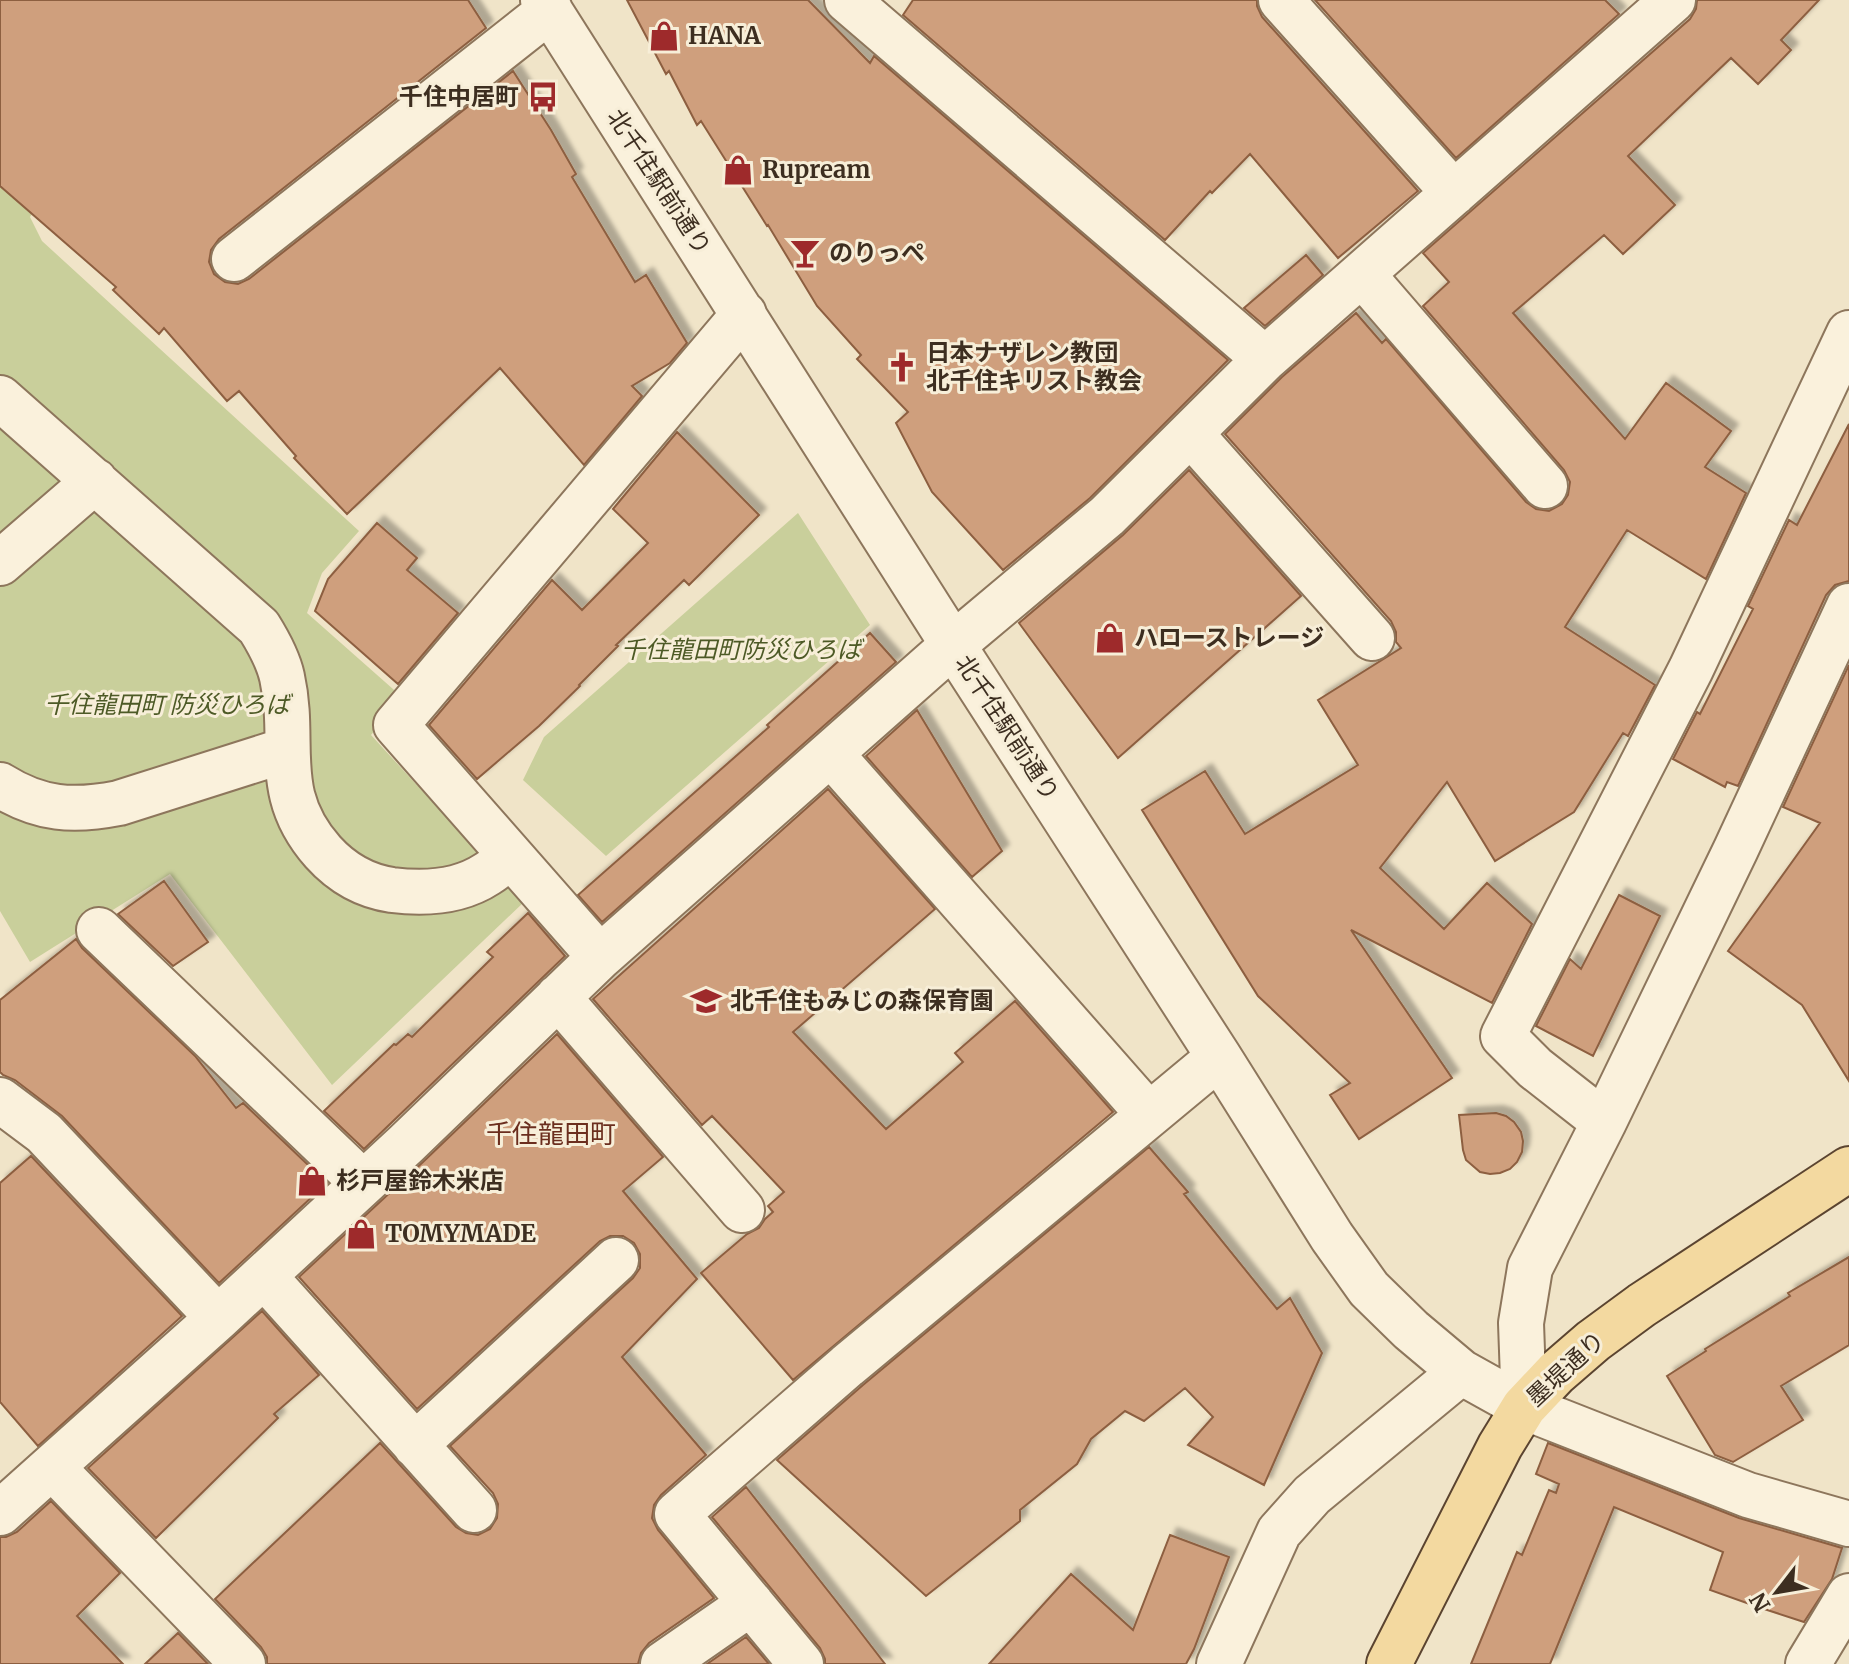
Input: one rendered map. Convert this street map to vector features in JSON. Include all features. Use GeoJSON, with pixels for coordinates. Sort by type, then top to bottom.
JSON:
{"type":"FeatureCollection","features":[{"type":"Feature","properties":{"kind":"main road","name":"墨堤通り"},"geometry":{"type":"LineString","coordinates":[[1389,1664],[1500,1446],[1524,1407],[1556,1373],[1642,1305],[1849,1169]]}},
{"type":"Feature","properties":{"kind":"street"},"geometry":{"type":"LineString","coordinates":[[847,0],[1265,359]]}},
{"type":"Feature","properties":{"kind":"street"},"geometry":{"type":"LineString","coordinates":[[1281,0],[1454,193]]}},
{"type":"Feature","properties":{"kind":"street"},"geometry":{"type":"LineString","coordinates":[[243,1664],[19,1485],[218,1318],[406,1144],[600,957],[953,645],[1107,516],[1265,359],[1673,0]]}},
{"type":"Feature","properties":{"kind":"street"},"geometry":{"type":"LineString","coordinates":[[234,259],[546,5]]}},
{"type":"Feature","properties":{"kind":"street","name":"北千住駅前通り"},"geometry":{"type":"LineString","coordinates":[[546,5],[1332,1237],[1369,1289],[1461,1372],[1524,1407],[1748,1495],[1849,1524]]}},
{"type":"Feature","properties":{"kind":"street"},"geometry":{"type":"LineString","coordinates":[[1362,274],[1545,486]]}},
{"type":"Feature","properties":{"kind":"street"},"geometry":{"type":"LineString","coordinates":[[600,957],[396,725],[744,314]]}},
{"type":"Feature","properties":{"kind":"street"},"geometry":{"type":"LineString","coordinates":[[1604,1122],[1535,1068],[1503,1036],[1691,669],[1849,333]]}},
{"type":"Feature","properties":{"kind":"street"},"geometry":{"type":"LineString","coordinates":[[0,398],[259,627],[274,652],[282,677],[287,714],[289,784],[297,813],[313,841],[335,865],[357,879],[382,888],[439,892],[486,875],[511,856]]}},
{"type":"Feature","properties":{"kind":"street"},"geometry":{"type":"LineString","coordinates":[[1191,434],[1372,638]]}},
{"type":"Feature","properties":{"kind":"street"},"geometry":{"type":"LineString","coordinates":[[0,563],[95,481]]}},
{"type":"Feature","properties":{"kind":"street"},"geometry":{"type":"LineString","coordinates":[[1524,1407],[1521,1323],[1530,1268],[1736,849],[1849,606]]}},
{"type":"Feature","properties":{"kind":"street"},"geometry":{"type":"LineString","coordinates":[[0,785],[46,806],[93,808],[119,803],[286,750]]}},
{"type":"Feature","properties":{"kind":"street"},"geometry":{"type":"LineString","coordinates":[[831,754],[1149,1115]]}},
{"type":"Feature","properties":{"kind":"street"},"geometry":{"type":"LineString","coordinates":[[99,930],[363,1183]]}},
{"type":"Feature","properties":{"kind":"street"},"geometry":{"type":"LineString","coordinates":[[558,997],[742,1210]]}},
{"type":"Feature","properties":{"kind":"street"},"geometry":{"type":"LineString","coordinates":[[801,1664],[677,1514],[847,1366],[1219,1057]]}},
{"type":"Feature","properties":{"kind":"street"},"geometry":{"type":"LineString","coordinates":[[0,1100],[44,1133],[218,1318]]}},
{"type":"Feature","properties":{"kind":"street"},"geometry":{"type":"LineString","coordinates":[[415,1445],[616,1260]]}},
{"type":"Feature","properties":{"kind":"street"},"geometry":{"type":"LineString","coordinates":[[264,1276],[474,1510]]}},
{"type":"Feature","properties":{"kind":"street"},"geometry":{"type":"LineString","coordinates":[[1219,1664],[1279,1532],[1312,1495],[1461,1372]]}},
{"type":"Feature","properties":{"kind":"street"},"geometry":{"type":"LineString","coordinates":[[1808,1664],[1849,1596]]}},
{"type":"Feature","properties":{"kind":"street"},"geometry":{"type":"LineString","coordinates":[[663,1664],[751,1603]]}},
{"type":"Feature","properties":{"kind":"green space","name":"千住龍田町 防災ひろば"},"geometry":{"type":"Polygon","coordinates":[[[0,169],[54,178],[30,217],[42,241],[359,531],[322,573],[307,613],[402,697],[371,735],[524,902],[332,1085],[170,874],[30,962],[0,911],[0,169]]]}},
{"type":"Feature","properties":{"kind":"green space","name":"千住龍田町防災ひろば"},"geometry":{"type":"Polygon","coordinates":[[[798,513],[870,625],[606,856],[523,780],[544,737],[798,513]]]}},
{"type":"Feature","properties":{"kind":"building"},"geometry":{"type":"Polygon","coordinates":[[[0,0],[468,0],[486,28],[219,239],[211,250],[209,262],[214,274],[225,282],[238,284],[249,279],[513,71],[551,130],[576,174],[572,177],[635,282],[646,275],[687,343],[670,363],[632,386],[642,396],[584,465],[500,368],[347,514],[294,458],[296,456],[239,391],[227,401],[164,328],[159,334],[113,290],[116,287],[0,186],[0,0]]]}},
{"type":"Feature","properties":{"kind":"building"},"geometry":{"type":"Polygon","coordinates":[[[627,0],[808,0],[870,63],[874,56],[1228,360],[1090,498],[1003,570],[932,492],[896,423],[908,412],[857,359],[861,355],[817,306],[701,121],[697,125],[627,0]]]}},
{"type":"Feature","properties":{"kind":"building"},"geometry":{"type":"Polygon","coordinates":[[[913,0],[1257,0],[1262,17],[1418,191],[1338,258],[1250,154],[1212,193],[1210,191],[1165,240],[903,15],[913,0]]]}},
{"type":"Feature","properties":{"kind":"building"},"geometry":{"type":"Polygon","coordinates":[[[1315,0],[1605,0],[1619,14],[1456,158],[1315,0]]]}},
{"type":"Feature","properties":{"kind":"building"},"geometry":{"type":"Polygon","coordinates":[[[1697,0],[1819,0],[1781,40],[1791,50],[1758,84],[1731,58],[1628,156],[1675,205],[1623,254],[1604,235],[1513,313],[1625,439],[1666,383],[1731,431],[1705,467],[1746,493],[1706,579],[1627,530],[1565,627],[1655,685],[1628,736],[1623,733],[1574,812],[1495,861],[1447,782],[1380,868],[1444,929],[1487,883],[1532,924],[1492,1003],[1351,930],[1452,1078],[1359,1139],[1330,1095],[1350,1083],[1258,996],[1142,810],[1205,771],[1245,834],[1358,765],[1318,700],[1401,648],[1396,642],[1391,621],[1225,434],[1282,377],[1356,313],[1382,343],[1386,339],[1526,502],[1536,509],[1549,511],[1562,504],[1568,495],[1570,482],[1564,470],[1423,306],[1449,282],[1423,253],[1690,19],[1697,0]]]}},
{"type":"Feature","properties":{"kind":"building"},"geometry":{"type":"Polygon","coordinates":[[[1306,255],[1323,275],[1265,326],[1244,308],[1306,255]]]}},
{"type":"Feature","properties":{"kind":"building"},"geometry":{"type":"Polygon","coordinates":[[[1849,424],[1849,581],[1835,585],[1826,595],[1738,786],[1727,782],[1725,787],[1673,759],[1697,712],[1700,714],[1753,609],[1748,606],[1789,520],[1797,525],[1849,424]]]}},
{"type":"Feature","properties":{"kind":"building"},"geometry":{"type":"Polygon","coordinates":[[[677,432],[759,515],[689,585],[684,580],[616,645],[539,726],[477,779],[429,725],[552,580],[582,610],[648,543],[613,509],[677,432]]]}},
{"type":"Feature","properties":{"kind":"building"},"geometry":{"type":"Polygon","coordinates":[[[1189,470],[1301,596],[1118,758],[1019,623],[1123,535],[1189,470]]]}},
{"type":"Feature","properties":{"kind":"building"},"geometry":{"type":"Polygon","coordinates":[[[377,523],[417,558],[407,570],[458,613],[398,684],[315,611],[328,579],[377,523]]]}},
{"type":"Feature","properties":{"kind":"building"},"geometry":{"type":"Polygon","coordinates":[[[870,633],[896,662],[602,922],[578,895],[769,727],[767,725],[870,633]]]}},
{"type":"Feature","properties":{"kind":"building"},"geometry":{"type":"Polygon","coordinates":[[[1849,665],[1849,1081],[1802,1005],[1728,951],[1820,823],[1783,807],[1849,665]]]}},
{"type":"Feature","properties":{"kind":"building"},"geometry":{"type":"Polygon","coordinates":[[[917,710],[1002,851],[972,877],[866,756],[917,710]]]}},
{"type":"Feature","properties":{"kind":"building"},"geometry":{"type":"Polygon","coordinates":[[[828,789],[935,909],[793,1032],[886,1129],[963,1062],[955,1053],[1015,1001],[1113,1112],[793,1380],[701,1273],[747,1234],[759,1228],[773,1212],[768,1206],[784,1192],[712,1116],[702,1125],[593,999],[828,789]]]}},
{"type":"Feature","properties":{"kind":"building"},"geometry":{"type":"Polygon","coordinates":[[[164,881],[208,942],[173,966],[118,914],[164,881]]]}},
{"type":"Feature","properties":{"kind":"building"},"geometry":{"type":"Polygon","coordinates":[[[1619,895],[1660,916],[1593,1056],[1536,1026],[1570,959],[1581,969],[1619,895]]]}},
{"type":"Feature","properties":{"kind":"building"},"geometry":{"type":"Polygon","coordinates":[[[528,913],[565,956],[364,1149],[324,1111],[394,1044],[408,1034],[412,1037],[493,957],[487,952],[528,913]]]}},
{"type":"Feature","properties":{"kind":"building"},"geometry":{"type":"Polygon","coordinates":[[[76,939],[195,1056],[236,1108],[243,1103],[327,1183],[219,1283],[62,1116],[0,1072],[0,1000],[76,939]]]}},
{"type":"Feature","properties":{"kind":"building"},"geometry":{"type":"Polygon","coordinates":[[[557,1034],[663,1157],[623,1191],[697,1279],[622,1357],[706,1455],[661,1495],[654,1505],[652,1518],[658,1530],[714,1598],[649,1643],[641,1653],[638,1664],[267,1664],[261,1647],[215,1599],[380,1443],[456,1527],[478,1535],[490,1529],[497,1518],[498,1504],[493,1493],[450,1446],[633,1278],[640,1268],[640,1254],[634,1243],[623,1236],[610,1236],[600,1241],[417,1409],[299,1277],[557,1034]]]}},
{"type":"Feature","properties":{"kind":"building"},"geometry":{"type":"Polygon","coordinates":[[[1496,1113],[1514,1122],[1521,1132],[1522,1152],[1510,1169],[1490,1174],[1480,1172],[1466,1160],[1459,1115],[1496,1113]]]}},
{"type":"Feature","properties":{"kind":"building"},"geometry":{"type":"Polygon","coordinates":[[[1149,1147],[1188,1192],[1184,1194],[1277,1309],[1290,1298],[1322,1353],[1264,1485],[1188,1445],[1213,1417],[1185,1388],[1144,1421],[1125,1411],[1091,1439],[1077,1464],[1020,1510],[1020,1521],[926,1596],[777,1460],[1149,1147]]]}},
{"type":"Feature","properties":{"kind":"building"},"geometry":{"type":"Polygon","coordinates":[[[31,1156],[182,1316],[38,1446],[0,1402],[0,1183],[31,1156]]]}},
{"type":"Feature","properties":{"kind":"building"},"geometry":{"type":"Polygon","coordinates":[[[1849,1257],[1849,1345],[1781,1386],[1803,1420],[1733,1462],[1715,1455],[1667,1376],[1790,1296],[1788,1293],[1849,1257]]]}},
{"type":"Feature","properties":{"kind":"building"},"geometry":{"type":"Polygon","coordinates":[[[262,1311],[319,1375],[274,1414],[278,1418],[156,1538],[88,1468],[262,1311]]]}},
{"type":"Feature","properties":{"kind":"building"},"geometry":{"type":"Polygon","coordinates":[[[1548,1443],[1739,1518],[1842,1548],[1832,1579],[1804,1622],[1758,1607],[1710,1590],[1723,1552],[1614,1507],[1550,1664],[1471,1664],[1517,1552],[1522,1555],[1549,1490],[1556,1493],[1559,1484],[1536,1474],[1548,1443]]]}},
{"type":"Feature","properties":{"kind":"building"},"geometry":{"type":"Polygon","coordinates":[[[746,1487],[885,1664],[825,1664],[820,1648],[712,1517],[746,1487]]]}},
{"type":"Feature","properties":{"kind":"building"},"geometry":{"type":"Polygon","coordinates":[[[51,1501],[120,1573],[77,1616],[123,1664],[0,1664],[0,1537],[17,1532],[51,1501]]]}},
{"type":"Feature","properties":{"kind":"building"},"geometry":{"type":"Polygon","coordinates":[[[1170,1535],[1229,1557],[1186,1664],[989,1664],[1071,1574],[1133,1630],[1170,1535]]]}},
{"type":"Feature","properties":{"kind":"building"},"geometry":{"type":"Polygon","coordinates":[[[178,1633],[208,1664],[145,1664],[178,1633]]]}},
{"type":"Feature","properties":{"kind":"building"},"geometry":{"type":"Polygon","coordinates":[[[746,1637],[769,1664],[707,1664],[746,1637]]]}},
{"type":"Feature","properties":{"kind":"place","name":"HANA"},"geometry":{"type":"Point","coordinates":[664,36]}},
{"type":"Feature","properties":{"kind":"place","name":"千住中居町"},"geometry":{"type":"Point","coordinates":[543,97]}},
{"type":"Feature","properties":{"kind":"place","name":"Rupream"},"geometry":{"type":"Point","coordinates":[738,170]}},
{"type":"Feature","properties":{"kind":"place","name":"のりっぺ"},"geometry":{"type":"Point","coordinates":[805,253]}},
{"type":"Feature","properties":{"kind":"place","name":"日本ナザレン教団 北千住キリスト教会"},"geometry":{"type":"Point","coordinates":[902,367]}},
{"type":"Feature","properties":{"kind":"place","name":"ハローストレージ"},"geometry":{"type":"Point","coordinates":[1110,638]}},
{"type":"Feature","properties":{"kind":"place","name":"北千住もみじの森保育園"},"geometry":{"type":"Point","coordinates":[706,1001]}},
{"type":"Feature","properties":{"kind":"place","name":"杉戸屋鈴木米店"},"geometry":{"type":"Point","coordinates":[312,1181]}},
{"type":"Feature","properties":{"kind":"place","name":"TOMYMADE"},"geometry":{"type":"Point","coordinates":[361,1234]}},
{"type":"Feature","properties":{"kind":"district","name":"千住龍田町"},"geometry":{"type":"Point","coordinates":[551,1134]}}]}
